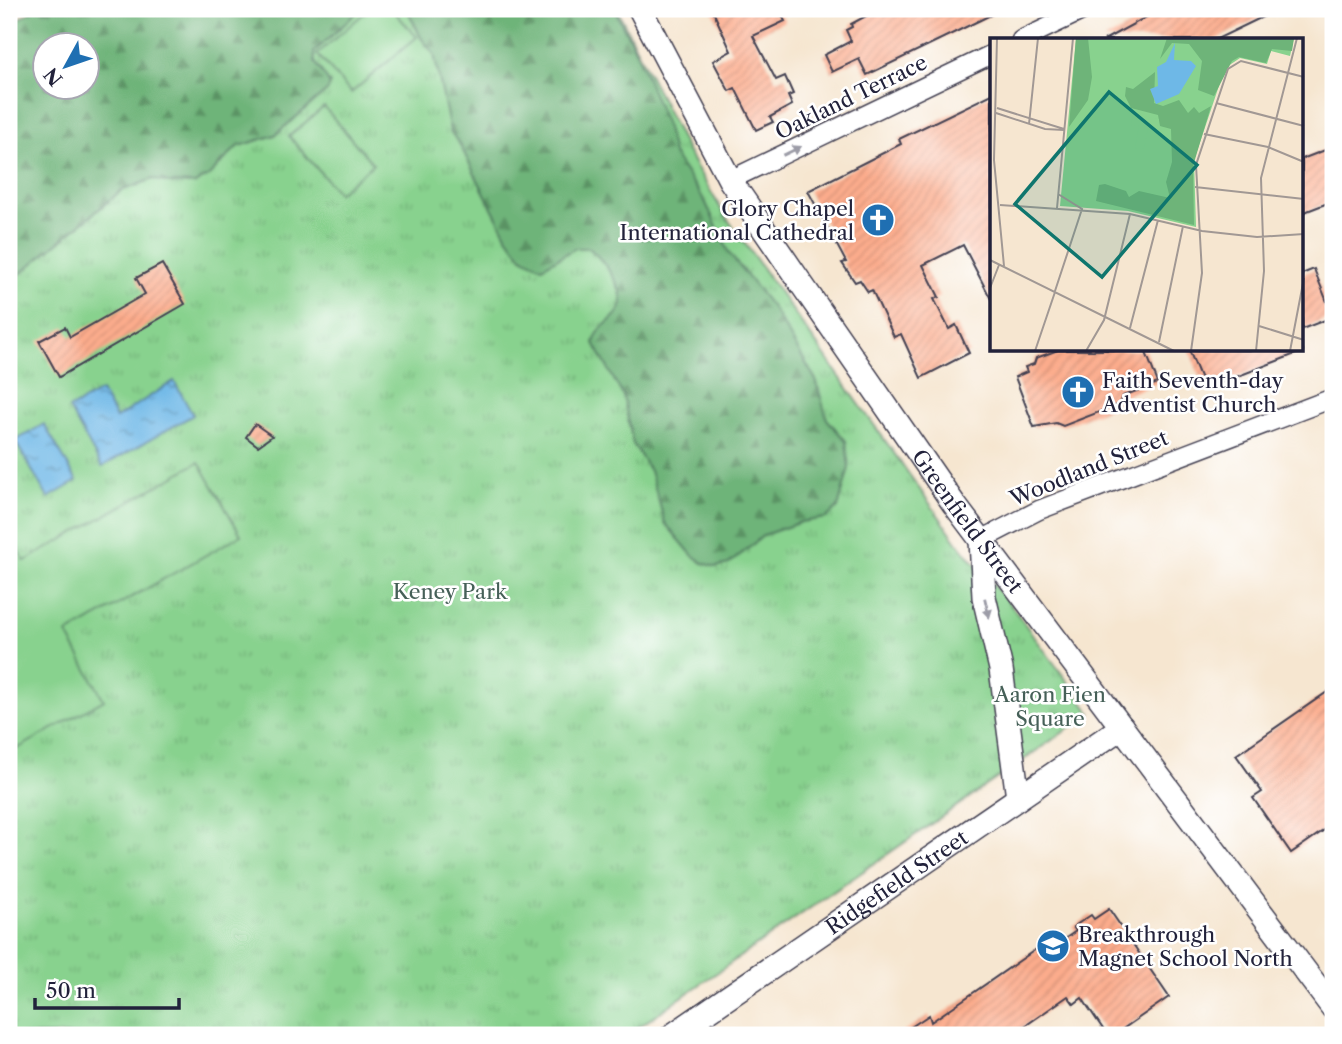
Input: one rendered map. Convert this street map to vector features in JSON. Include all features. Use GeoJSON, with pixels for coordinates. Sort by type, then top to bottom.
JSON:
{"type":"FeatureCollection","features":[{"type":"Feature","properties":{"kind":"street","name":"Greenfield Street"},"geometry":{"type":"LineString","coordinates":[[640,9],[730,180],[981,540],[1333,1008]]}},
{"type":"Feature","properties":{"kind":"street"},"geometry":{"type":"LineString","coordinates":[[1025,38],[1086,9]]}},
{"type":"Feature","properties":{"kind":"street","name":"Oakland Terrace"},"geometry":{"type":"LineString","coordinates":[[730,180],[990,55]]}},
{"type":"Feature","properties":{"kind":"street","name":"Woodland Street"},"geometry":{"type":"LineString","coordinates":[[981,540],[1040,510],[1333,398]]}},
{"type":"Feature","properties":{"kind":"street"},"geometry":{"type":"LineString","coordinates":[[981,540],[984,597],[1001,669],[1018,798]]}},
{"type":"Feature","properties":{"kind":"street","name":"Ridgefield Street"},"geometry":{"type":"LineString","coordinates":[[673,1035],[1122,727]]}},
{"type":"Feature","properties":{"kind":"green space"},"geometry":{"type":"Polygon","coordinates":[[[35,9],[361,9],[314,52],[315,62],[330,84],[328,90],[275,135],[237,147],[209,176],[195,184],[168,183],[153,179],[121,191],[20,274],[9,293],[9,25],[35,9]]]}},
{"type":"Feature","properties":{"kind":"green space","name":"Keney Park"},"geometry":{"type":"Polygon","coordinates":[[[40,9],[617,9],[687,151],[724,214],[958,543],[1013,608],[1091,713],[627,1035],[9,1035],[9,29],[40,9]]]}},
{"type":"Feature","properties":{"kind":"green space"},"geometry":{"type":"Polygon","coordinates":[[[369,9],[392,9],[417,37],[351,93],[317,54],[369,9]]]}},
{"type":"Feature","properties":{"kind":"green space"},"geometry":{"type":"Polygon","coordinates":[[[407,9],[614,9],[636,51],[667,128],[673,154],[705,201],[729,253],[774,310],[816,380],[827,419],[846,441],[849,468],[838,508],[826,518],[801,522],[764,535],[729,564],[716,567],[703,563],[692,555],[665,523],[650,471],[633,444],[623,396],[594,343],[598,332],[620,309],[622,302],[618,286],[601,260],[589,248],[576,248],[542,267],[522,257],[506,235],[460,145],[450,131],[434,54],[421,38],[407,9]]]}},
{"type":"Feature","properties":{"kind":"green space"},"geometry":{"type":"Polygon","coordinates":[[[324,107],[373,164],[338,193],[289,136],[324,107]]]}},
{"type":"Feature","properties":{"kind":"green space"},"geometry":{"type":"Polygon","coordinates":[[[199,462],[241,535],[67,634],[104,700],[17,749],[9,734],[9,533],[25,561],[199,462]]]}},
{"type":"Feature","properties":{"kind":"water"},"geometry":{"type":"Polygon","coordinates":[[[174,381],[193,415],[102,467],[69,409],[101,391],[116,418],[174,381]]]}},
{"type":"Feature","properties":{"kind":"water"},"geometry":{"type":"Polygon","coordinates":[[[44,424],[77,481],[48,498],[15,441],[44,424]]]}},
{"type":"Feature","properties":{"kind":"building"},"geometry":{"type":"Polygon","coordinates":[[[712,9],[778,9],[785,21],[753,36],[776,80],[785,76],[793,94],[788,96],[792,105],[770,117],[773,122],[756,130],[735,88],[729,91],[713,61],[731,51],[712,9]]]}},
{"type":"Feature","properties":{"kind":"building"},"geometry":{"type":"Polygon","coordinates":[[[879,9],[1003,9],[867,75],[859,59],[832,72],[824,55],[851,41],[846,30],[852,27],[851,24],[879,9]]]}},
{"type":"Feature","properties":{"kind":"building"},"geometry":{"type":"Polygon","coordinates":[[[1161,9],[1279,9],[1219,38],[1108,38],[1161,9]]]}},
{"type":"Feature","properties":{"kind":"building"},"geometry":{"type":"Polygon","coordinates":[[[990,95],[990,297],[963,245],[923,265],[939,297],[934,299],[949,329],[956,325],[969,353],[921,378],[901,334],[894,337],[872,290],[868,292],[860,280],[855,282],[842,263],[846,262],[808,191],[901,144],[899,139],[990,95]]]}},
{"type":"Feature","properties":{"kind":"building"},"geometry":{"type":"Polygon","coordinates":[[[1333,147],[1333,201],[1304,212],[1304,158],[1333,147]]]}},
{"type":"Feature","properties":{"kind":"building"},"geometry":{"type":"Polygon","coordinates":[[[162,264],[185,304],[59,377],[39,341],[65,327],[70,337],[145,294],[136,278],[162,264]]]}},
{"type":"Feature","properties":{"kind":"building"},"geometry":{"type":"Polygon","coordinates":[[[1314,269],[1333,317],[1304,328],[1304,273],[1314,269]]]}},
{"type":"Feature","properties":{"kind":"building","name":"Faith Seventh-day Adventist Church"},"geometry":{"type":"Polygon","coordinates":[[[1052,352],[1146,352],[1158,383],[1123,396],[1120,404],[1063,426],[1056,423],[1034,427],[1015,377],[1027,372],[1025,367],[1034,364],[1036,358],[1052,352]]]}},
{"type":"Feature","properties":{"kind":"building"},"geometry":{"type":"Polygon","coordinates":[[[1190,352],[1300,352],[1205,389],[1190,352]]]}},
{"type":"Feature","properties":{"kind":"building"},"geometry":{"type":"Polygon","coordinates":[[[255,424],[272,436],[258,446],[246,437],[255,424]]]}},
{"type":"Feature","properties":{"kind":"building"},"geometry":{"type":"Polygon","coordinates":[[[1333,688],[1333,824],[1291,853],[1253,798],[1262,792],[1236,755],[1333,688]]]}},
{"type":"Feature","properties":{"kind":"building"},"geometry":{"type":"Polygon","coordinates":[[[1109,909],[1169,997],[1114,1035],[1107,1035],[1082,998],[1074,1004],[1068,996],[1012,1035],[899,1035],[929,1015],[931,1022],[1045,943],[1050,949],[1076,931],[1073,927],[1091,915],[1094,919],[1109,909]]]}},
{"type":"Feature","properties":{"kind":"place","name":"Glory Chapel International Cathedral"},"geometry":{"type":"Point","coordinates":[878,220]}},
{"type":"Feature","properties":{"kind":"place","name":"Faith Seventh-day Adventist Church"},"geometry":{"type":"Point","coordinates":[1078,392]}},
{"type":"Feature","properties":{"kind":"place","name":"Breakthrough Magnet School North"},"geometry":{"type":"Point","coordinates":[1053,946]}},
{"type":"Feature","properties":{"kind":"park label","name":"Aaron Fien Square"},"geometry":{"type":"Point","coordinates":[1050,706]}}]}
